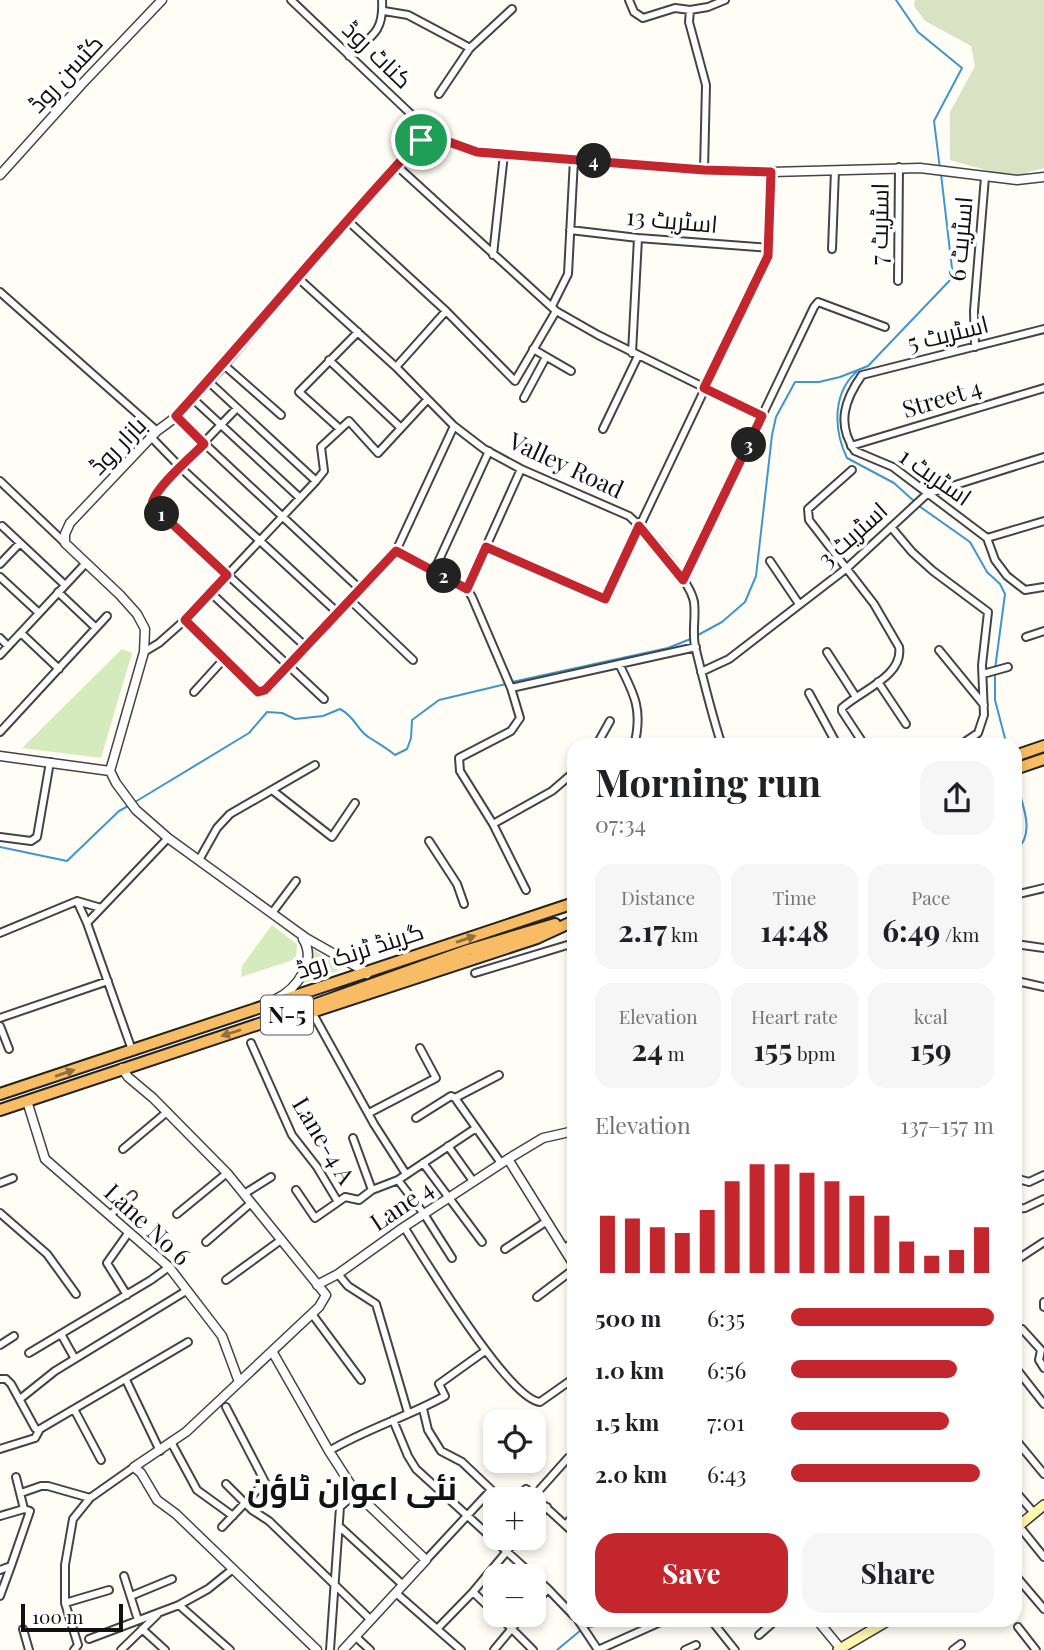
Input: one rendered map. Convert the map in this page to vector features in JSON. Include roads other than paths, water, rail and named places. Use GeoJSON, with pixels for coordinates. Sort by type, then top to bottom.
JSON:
{"type":"FeatureCollection","features":[{"type":"Feature","properties":{"kind":"highway"},"geometry":{"type":"LineString","coordinates":[[1022,754],[1044,746]]}},
{"type":"Feature","properties":{"kind":"highway"},"geometry":{"type":"LineString","coordinates":[[1022,767],[1044,759]]}},
{"type":"Feature","properties":{"kind":"highway","name":"گرینڈ ٹرنک روڈ"},"geometry":{"type":"LineString","coordinates":[[0,1094],[567,905]]}},
{"type":"Feature","properties":{"kind":"highway","name":"گرینڈ ٹرنک روڈ"},"geometry":{"type":"LineString","coordinates":[[0,1110],[292,1013],[468,950],[567,922]]}},
{"type":"Feature","properties":{"kind":"highway","name":"گرینڈ ٹرنک روڈ"},"geometry":{"type":"LineString","coordinates":[[292,1013],[312,1012],[537,939],[567,924]]}},
{"type":"Feature","properties":{"kind":"main road"},"geometry":{"type":"LineString","coordinates":[[1022,1523],[1044,1505]]}},
{"type":"Feature","properties":{"kind":"main road"},"geometry":{"type":"LineString","coordinates":[[840,1650],[877,1627]]}},
{"type":"Feature","properties":{"kind":"street","name":"کٹسن روڈ"},"geometry":{"type":"LineString","coordinates":[[0,175],[162,0]]}},
{"type":"Feature","properties":{"kind":"street","name":"کناٹ روڈ"},"geometry":{"type":"LineString","coordinates":[[291,0],[435,137]]}},
{"type":"Feature","properties":{"kind":"street"},"geometry":{"type":"LineString","coordinates":[[349,55],[381,25],[384,11],[382,0]]}},
{"type":"Feature","properties":{"kind":"street"},"geometry":{"type":"LineString","coordinates":[[629,0],[634,12],[643,18],[675,8],[690,10],[708,7],[725,0]]}},
{"type":"Feature","properties":{"kind":"street"},"geometry":{"type":"LineString","coordinates":[[439,94],[470,48],[512,9]]}},
{"type":"Feature","properties":{"kind":"street"},"geometry":{"type":"LineString","coordinates":[[690,10],[689,22],[706,85],[704,170]]}},
{"type":"Feature","properties":{"kind":"street"},"geometry":{"type":"LineString","coordinates":[[384,11],[408,16],[470,48]]}},
{"type":"Feature","properties":{"kind":"street"},"geometry":{"type":"LineString","coordinates":[[435,137],[477,152],[704,170],[771,172],[900,167],[1017,180],[1044,177]]}},
{"type":"Feature","properties":{"kind":"street","name":"بازار روڈ"},"geometry":{"type":"LineString","coordinates":[[65,543],[66,530],[70,523],[224,365],[347,220],[421,140],[435,137]]}},
{"type":"Feature","properties":{"kind":"street"},"geometry":{"type":"LineString","coordinates":[[493,255],[504,154]]}},
{"type":"Feature","properties":{"kind":"street"},"geometry":{"type":"LineString","coordinates":[[347,220],[446,311],[515,381],[554,308],[568,274],[575,159]]}},
{"type":"Feature","properties":{"kind":"street"},"geometry":{"type":"LineString","coordinates":[[397,166],[554,308],[635,354],[762,416]]}},
{"type":"Feature","properties":{"kind":"street","name":"اسٹریٹ 7"},"geometry":{"type":"LineString","coordinates":[[898,281],[900,167]]}},
{"type":"Feature","properties":{"kind":"street"},"geometry":{"type":"LineString","coordinates":[[832,249],[835,170]]}},
{"type":"Feature","properties":{"kind":"street"},"geometry":{"type":"LineString","coordinates":[[486,547],[605,599],[768,256],[771,172]]}},
{"type":"Feature","properties":{"kind":"street","name":"اسٹریٹ 6"},"geometry":{"type":"LineString","coordinates":[[975,347],[974,311],[985,177]]}},
{"type":"Feature","properties":{"kind":"street","name":"اسٹریٹ 13"},"geometry":{"type":"LineString","coordinates":[[570,230],[770,248]]}},
{"type":"Feature","properties":{"kind":"street"},"geometry":{"type":"LineString","coordinates":[[603,429],[635,354],[638,238]]}},
{"type":"Feature","properties":{"kind":"street","name":"Valley Road"},"geometry":{"type":"LineString","coordinates":[[298,278],[396,367],[454,426],[489,452],[521,469],[629,516],[639,526],[683,580],[694,601],[695,640],[705,691],[720,738]]}},
{"type":"Feature","properties":{"kind":"street"},"geometry":{"type":"LineString","coordinates":[[0,292],[154,434],[181,468],[338,613]]}},
{"type":"Feature","properties":{"kind":"street"},"geometry":{"type":"LineString","coordinates":[[683,580],[818,302],[886,327]]}},
{"type":"Feature","properties":{"kind":"street"},"geometry":{"type":"LineString","coordinates":[[396,367],[446,311]]}},
{"type":"Feature","properties":{"kind":"street","name":"اسٹریٹ 5"},"geometry":{"type":"LineString","coordinates":[[852,446],[845,432],[845,408],[849,393],[862,375],[1044,329]]}},
{"type":"Feature","properties":{"kind":"street"},"geometry":{"type":"LineString","coordinates":[[340,429],[299,392],[358,332]]}},
{"type":"Feature","properties":{"kind":"street"},"geometry":{"type":"LineString","coordinates":[[533,349],[571,372]]}},
{"type":"Feature","properties":{"kind":"street"},"geometry":{"type":"LineString","coordinates":[[524,398],[546,357]]}},
{"type":"Feature","properties":{"kind":"street"},"geometry":{"type":"LineString","coordinates":[[329,360],[401,428]]}},
{"type":"Feature","properties":{"kind":"street"},"geometry":{"type":"LineString","coordinates":[[224,365],[281,415]]}},
{"type":"Feature","properties":{"kind":"street"},"geometry":{"type":"LineString","coordinates":[[208,381],[316,481]]}},
{"type":"Feature","properties":{"kind":"street","name":"Street 4"},"geometry":{"type":"LineString","coordinates":[[852,446],[1044,388]]}},
{"type":"Feature","properties":{"kind":"street"},"geometry":{"type":"LineString","coordinates":[[192,398],[300,498]]}},
{"type":"Feature","properties":{"kind":"street"},"geometry":{"type":"LineString","coordinates":[[144,652],[159,643],[185,620],[316,481],[324,471],[321,447],[340,429],[349,421],[354,424],[378,453],[427,400]]}},
{"type":"Feature","properties":{"kind":"street"},"geometry":{"type":"LineString","coordinates":[[237,408],[153,499],[152,505],[305,646]]}},
{"type":"Feature","properties":{"kind":"street"},"geometry":{"type":"LineString","coordinates":[[176,416],[360,589]]}},
{"type":"Feature","properties":{"kind":"street"},"geometry":{"type":"LineString","coordinates":[[185,620],[258,692],[265,690],[396,551],[454,426]]}},
{"type":"Feature","properties":{"kind":"street","name":"اسٹریٹ 1"},"geometry":{"type":"LineString","coordinates":[[852,446],[862,456],[893,467],[987,538],[995,560],[1007,576],[1024,590],[1044,587]]}},
{"type":"Feature","properties":{"kind":"street"},"geometry":{"type":"LineString","coordinates":[[434,571],[489,452]]}},
{"type":"Feature","properties":{"kind":"street","name":"اسٹریٹ 3"},"geometry":{"type":"LineString","coordinates":[[701,672],[729,659],[847,568],[927,494],[1044,457]]}},
{"type":"Feature","properties":{"kind":"street"},"geometry":{"type":"LineString","coordinates":[[467,589],[521,469]]}},
{"type":"Feature","properties":{"kind":"street"},"geometry":{"type":"LineString","coordinates":[[852,470],[808,509],[808,520],[874,604],[899,647],[899,661],[878,682],[845,705],[842,711],[861,738]]}},
{"type":"Feature","properties":{"kind":"street"},"geometry":{"type":"LineString","coordinates":[[0,481],[137,614],[145,629],[144,652],[110,771]]}},
{"type":"Feature","properties":{"kind":"street"},"geometry":{"type":"LineString","coordinates":[[987,538],[1044,521]]}},
{"type":"Feature","properties":{"kind":"street"},"geometry":{"type":"LineString","coordinates":[[2,526],[65,585]]}},
{"type":"Feature","properties":{"kind":"street"},"geometry":{"type":"LineString","coordinates":[[891,527],[933,571],[987,610],[983,674],[984,715],[978,733],[971,738]]}},
{"type":"Feature","properties":{"kind":"street"},"geometry":{"type":"LineString","coordinates":[[0,564],[20,543]]}},
{"type":"Feature","properties":{"kind":"street"},"geometry":{"type":"LineString","coordinates":[[396,551],[467,589],[510,685],[520,718],[512,731],[471,750],[458,761],[460,771],[492,824],[526,890]]}},
{"type":"Feature","properties":{"kind":"street"},"geometry":{"type":"LineString","coordinates":[[770,561],[799,604]]}},
{"type":"Feature","properties":{"kind":"street"},"geometry":{"type":"LineString","coordinates":[[0,655],[85,564]]}},
{"type":"Feature","properties":{"kind":"street"},"geometry":{"type":"LineString","coordinates":[[0,577],[39,613]]}},
{"type":"Feature","properties":{"kind":"street"},"geometry":{"type":"LineString","coordinates":[[58,593],[96,628]]}},
{"type":"Feature","properties":{"kind":"street"},"geometry":{"type":"LineString","coordinates":[[211,593],[324,699]]}},
{"type":"Feature","properties":{"kind":"street"},"geometry":{"type":"LineString","coordinates":[[350,600],[413,660]]}},
{"type":"Feature","properties":{"kind":"street"},"geometry":{"type":"LineString","coordinates":[[1,729],[107,616]]}},
{"type":"Feature","properties":{"kind":"street"},"geometry":{"type":"LineString","coordinates":[[1026,637],[1044,631]]}},
{"type":"Feature","properties":{"kind":"street"},"geometry":{"type":"LineString","coordinates":[[21,633],[59,669]]}},
{"type":"Feature","properties":{"kind":"street"},"geometry":{"type":"LineString","coordinates":[[0,638],[8,646]]}},
{"type":"Feature","properties":{"kind":"street"},"geometry":{"type":"LineString","coordinates":[[510,685],[619,664],[695,640]]}},
{"type":"Feature","properties":{"kind":"street"},"geometry":{"type":"LineString","coordinates":[[939,650],[984,705]]}},
{"type":"Feature","properties":{"kind":"street"},"geometry":{"type":"LineString","coordinates":[[827,652],[856,697]]}},
{"type":"Feature","properties":{"kind":"street"},"geometry":{"type":"LineString","coordinates":[[194,692],[224,659]]}},
{"type":"Feature","properties":{"kind":"street"},"geometry":{"type":"LineString","coordinates":[[619,664],[639,713],[635,738]]}},
{"type":"Feature","properties":{"kind":"street"},"geometry":{"type":"LineString","coordinates":[[983,674],[1008,667]]}},
{"type":"Feature","properties":{"kind":"street"},"geometry":{"type":"LineString","coordinates":[[878,682],[906,724]]}},
{"type":"Feature","properties":{"kind":"street"},"geometry":{"type":"LineString","coordinates":[[809,693],[833,738]]}},
{"type":"Feature","properties":{"kind":"street"},"geometry":{"type":"LineString","coordinates":[[600,738],[610,721]]}},
{"type":"Feature","properties":{"kind":"street"},"geometry":{"type":"LineString","coordinates":[[0,756],[110,771],[136,810],[169,838],[298,933],[366,972],[369,984]]}},
{"type":"Feature","properties":{"kind":"street"},"geometry":{"type":"LineString","coordinates":[[0,837],[32,841],[37,836],[50,762]]}},
{"type":"Feature","properties":{"kind":"street"},"geometry":{"type":"LineString","coordinates":[[198,860],[217,828],[230,814],[315,765]]}},
{"type":"Feature","properties":{"kind":"street"},"geometry":{"type":"LineString","coordinates":[[492,824],[552,791],[567,778]]}},
{"type":"Feature","properties":{"kind":"street"},"geometry":{"type":"LineString","coordinates":[[272,790],[331,837],[355,803]]}},
{"type":"Feature","properties":{"kind":"street"},"geometry":{"type":"LineString","coordinates":[[87,923],[169,838]]}},
{"type":"Feature","properties":{"kind":"street"},"geometry":{"type":"LineString","coordinates":[[429,841],[457,884],[464,904]]}},
{"type":"Feature","properties":{"kind":"street"},"geometry":{"type":"LineString","coordinates":[[272,914],[296,881]]}},
{"type":"Feature","properties":{"kind":"street"},"geometry":{"type":"LineString","coordinates":[[1022,893],[1044,888]]}},
{"type":"Feature","properties":{"kind":"street"},"geometry":{"type":"LineString","coordinates":[[0,933],[77,901],[101,908]]}},
{"type":"Feature","properties":{"kind":"street"},"geometry":{"type":"LineString","coordinates":[[77,901],[132,1050]]}},
{"type":"Feature","properties":{"kind":"street"},"geometry":{"type":"LineString","coordinates":[[270,1002],[282,997],[304,971],[308,947],[298,933]]}},
{"type":"Feature","properties":{"kind":"street"},"geometry":{"type":"LineString","coordinates":[[475,973],[567,945]]}},
{"type":"Feature","properties":{"kind":"street"},"geometry":{"type":"LineString","coordinates":[[1022,945],[1044,948]]}},
{"type":"Feature","properties":{"kind":"street"},"geometry":{"type":"LineString","coordinates":[[0,1018],[108,981]]}},
{"type":"Feature","properties":{"kind":"street"},"geometry":{"type":"LineString","coordinates":[[1022,982],[1044,987]]}},
{"type":"Feature","properties":{"kind":"street"},"geometry":{"type":"LineString","coordinates":[[312,1012],[406,1174]]}},
{"type":"Feature","properties":{"kind":"street"},"geometry":{"type":"LineString","coordinates":[[0,1026],[9,1049]]}},
{"type":"Feature","properties":{"kind":"street","name":"Lane-4 A"},"geometry":{"type":"LineString","coordinates":[[251,1043],[292,1136],[317,1167],[338,1202],[315,1217],[296,1190]]}},
{"type":"Feature","properties":{"kind":"street"},"geometry":{"type":"LineString","coordinates":[[369,1113],[436,1078],[421,1048]]}},
{"type":"Feature","properties":{"kind":"street"},"geometry":{"type":"LineString","coordinates":[[74,1650],[78,1645],[65,1603],[65,1565],[73,1519],[90,1498],[186,1432],[312,1314],[326,1295],[227,1173],[153,1098],[128,1077],[122,1068]]}},
{"type":"Feature","properties":{"kind":"street"},"geometry":{"type":"LineString","coordinates":[[416,1118],[451,1097],[455,1098],[499,1075]]}},
{"type":"Feature","properties":{"kind":"street"},"geometry":{"type":"LineString","coordinates":[[455,1098],[475,1128],[505,1161],[547,1220],[567,1254]]}},
{"type":"Feature","properties":{"kind":"street","name":"Lane No 6"},"geometry":{"type":"LineString","coordinates":[[27,1101],[45,1158],[169,1267],[222,1336],[239,1382]]}},
{"type":"Feature","properties":{"kind":"street"},"geometry":{"type":"LineString","coordinates":[[123,1149],[167,1112]]}},
{"type":"Feature","properties":{"kind":"street"},"geometry":{"type":"LineString","coordinates":[[338,1202],[345,1197],[359,1200],[372,1190],[398,1180],[475,1128]]}},
{"type":"Feature","properties":{"kind":"street","name":"Lane 4"},"geometry":{"type":"LineString","coordinates":[[317,1284],[338,1274],[505,1161],[543,1138],[567,1132]]}},
{"type":"Feature","properties":{"kind":"street"},"geometry":{"type":"LineString","coordinates":[[353,1138],[372,1190]]}},
{"type":"Feature","properties":{"kind":"street"},"geometry":{"type":"LineString","coordinates":[[448,1146],[473,1181]]}},
{"type":"Feature","properties":{"kind":"street"},"geometry":{"type":"LineString","coordinates":[[423,1163],[482,1242]]}},
{"type":"Feature","properties":{"kind":"street"},"geometry":{"type":"LineString","coordinates":[[177,1214],[227,1173]]}},
{"type":"Feature","properties":{"kind":"street"},"geometry":{"type":"LineString","coordinates":[[1022,1180],[1030,1182],[1044,1175]]}},
{"type":"Feature","properties":{"kind":"street"},"geometry":{"type":"LineString","coordinates":[[244,1194],[271,1177]]}},
{"type":"Feature","properties":{"kind":"street"},"geometry":{"type":"LineString","coordinates":[[0,1183],[13,1178]]}},
{"type":"Feature","properties":{"kind":"street"},"geometry":{"type":"LineString","coordinates":[[398,1180],[452,1258]]}},
{"type":"Feature","properties":{"kind":"street"},"geometry":{"type":"LineString","coordinates":[[110,1215],[133,1195]]}},
{"type":"Feature","properties":{"kind":"street"},"geometry":{"type":"LineString","coordinates":[[1022,1208],[1044,1199]]}},
{"type":"Feature","properties":{"kind":"street"},"geometry":{"type":"LineString","coordinates":[[206,1242],[251,1203]]}},
{"type":"Feature","properties":{"kind":"street"},"geometry":{"type":"LineString","coordinates":[[0,1213],[37,1244],[76,1294]]}},
{"type":"Feature","properties":{"kind":"street"},"geometry":{"type":"LineString","coordinates":[[505,1249],[547,1220]]}},
{"type":"Feature","properties":{"kind":"street"},"geometry":{"type":"LineString","coordinates":[[404,1227],[485,1351],[505,1375],[536,1402],[567,1383]]}},
{"type":"Feature","properties":{"kind":"street"},"geometry":{"type":"LineString","coordinates":[[127,1295],[107,1264],[129,1232]]}},
{"type":"Feature","properties":{"kind":"street"},"geometry":{"type":"LineString","coordinates":[[226,1280],[281,1240]]}},
{"type":"Feature","properties":{"kind":"street"},"geometry":{"type":"LineString","coordinates":[[1022,1256],[1044,1242]]}},
{"type":"Feature","properties":{"kind":"street"},"geometry":{"type":"LineString","coordinates":[[29,1353],[169,1267]]}},
{"type":"Feature","properties":{"kind":"street"},"geometry":{"type":"LineString","coordinates":[[537,1297],[567,1273]]}},
{"type":"Feature","properties":{"kind":"street"},"geometry":{"type":"LineString","coordinates":[[338,1274],[348,1286],[376,1304],[408,1413]]}},
{"type":"Feature","properties":{"kind":"street"},"geometry":{"type":"LineString","coordinates":[[20,1399],[47,1377],[186,1291]]}},
{"type":"Feature","properties":{"kind":"street"},"geometry":{"type":"LineString","coordinates":[[312,1314],[361,1380]]}},
{"type":"Feature","properties":{"kind":"street"},"geometry":{"type":"LineString","coordinates":[[1022,1329],[1041,1350],[1039,1360],[1044,1368]]}},
{"type":"Feature","properties":{"kind":"street"},"geometry":{"type":"LineString","coordinates":[[61,1334],[75,1359]]}},
{"type":"Feature","properties":{"kind":"street"},"geometry":{"type":"LineString","coordinates":[[0,1345],[14,1336]]}},
{"type":"Feature","properties":{"kind":"street"},"geometry":{"type":"LineString","coordinates":[[0,1449],[35,1438],[39,1431],[188,1342]]}},
{"type":"Feature","properties":{"kind":"street"},"geometry":{"type":"LineString","coordinates":[[272,1351],[356,1493],[426,1560]]}},
{"type":"Feature","properties":{"kind":"street"},"geometry":{"type":"LineString","coordinates":[[329,1451],[350,1438],[423,1409],[445,1396],[439,1384],[485,1351]]}},
{"type":"Feature","properties":{"kind":"street"},"geometry":{"type":"LineString","coordinates":[[1022,1376],[1044,1403]]}},
{"type":"Feature","properties":{"kind":"street"},"geometry":{"type":"LineString","coordinates":[[0,1378],[9,1381],[39,1431]]}},
{"type":"Feature","properties":{"kind":"street"},"geometry":{"type":"LineString","coordinates":[[126,1380],[160,1451]]}},
{"type":"Feature","properties":{"kind":"street"},"geometry":{"type":"LineString","coordinates":[[222,1527],[265,1482],[226,1407]]}},
{"type":"Feature","properties":{"kind":"street"},"geometry":{"type":"LineString","coordinates":[[423,1409],[428,1430],[441,1451],[463,1462],[488,1487]]}},
{"type":"Feature","properties":{"kind":"street"},"geometry":{"type":"LineString","coordinates":[[75,1411],[101,1460]]}},
{"type":"Feature","properties":{"kind":"street"},"geometry":{"type":"LineString","coordinates":[[393,1420],[416,1469],[567,1609]]}},
{"type":"Feature","properties":{"kind":"street"},"geometry":{"type":"LineString","coordinates":[[171,1442],[197,1490],[233,1516]]}},
{"type":"Feature","properties":{"kind":"street"},"geometry":{"type":"LineString","coordinates":[[1022,1448],[1044,1474]]}},
{"type":"Feature","properties":{"kind":"street"},"geometry":{"type":"LineString","coordinates":[[542,1487],[567,1459]]}},
{"type":"Feature","properties":{"kind":"street"},"geometry":{"type":"LineString","coordinates":[[134,1466],[157,1500],[176,1514],[317,1650]]}},
{"type":"Feature","properties":{"kind":"street"},"geometry":{"type":"LineString","coordinates":[[16,1477],[24,1509]]}},
{"type":"Feature","properties":{"kind":"street"},"geometry":{"type":"LineString","coordinates":[[226,1485],[245,1504],[269,1521],[371,1620]]}},
{"type":"Feature","properties":{"kind":"street"},"geometry":{"type":"LineString","coordinates":[[21,1493],[48,1486],[90,1498]]}},
{"type":"Feature","properties":{"kind":"street"},"geometry":{"type":"LineString","coordinates":[[330,1650],[341,1505],[356,1493]]}},
{"type":"Feature","properties":{"kind":"street"},"geometry":{"type":"LineString","coordinates":[[343,1650],[483,1499]]}},
{"type":"Feature","properties":{"kind":"street"},"geometry":{"type":"LineString","coordinates":[[1022,1499],[1034,1513]]}},
{"type":"Feature","properties":{"kind":"street"},"geometry":{"type":"LineString","coordinates":[[547,1507],[565,1525]]}},
{"type":"Feature","properties":{"kind":"street"},"geometry":{"type":"LineString","coordinates":[[0,1516],[28,1508],[30,1513],[0,1596]]}},
{"type":"Feature","properties":{"kind":"street"},"geometry":{"type":"LineString","coordinates":[[339,1525],[403,1585]]}},
{"type":"Feature","properties":{"kind":"street"},"geometry":{"type":"LineString","coordinates":[[1022,1533],[1044,1557]]}},
{"type":"Feature","properties":{"kind":"street"},"geometry":{"type":"LineString","coordinates":[[437,1629],[473,1592],[506,1552]]}},
{"type":"Feature","properties":{"kind":"street"},"geometry":{"type":"LineString","coordinates":[[0,1570],[11,1566]]}},
{"type":"Feature","properties":{"kind":"street"},"geometry":{"type":"LineString","coordinates":[[89,1639],[179,1605],[208,1589],[233,1569]]}},
{"type":"Feature","properties":{"kind":"street"},"geometry":{"type":"LineString","coordinates":[[124,1576],[138,1620]]}},
{"type":"Feature","properties":{"kind":"street"},"geometry":{"type":"LineString","coordinates":[[131,1596],[172,1579]]}},
{"type":"Feature","properties":{"kind":"street"},"geometry":{"type":"LineString","coordinates":[[1022,1583],[1044,1609]]}},
{"type":"Feature","properties":{"kind":"street"},"geometry":{"type":"LineString","coordinates":[[65,1603],[109,1590]]}},
{"type":"Feature","properties":{"kind":"street"},"geometry":{"type":"LineString","coordinates":[[473,1592],[483,1601]]}},
{"type":"Feature","properties":{"kind":"street"},"geometry":{"type":"LineString","coordinates":[[396,1593],[461,1650]]}},
{"type":"Feature","properties":{"kind":"street"},"geometry":{"type":"LineString","coordinates":[[179,1605],[230,1650]]}},
{"type":"Feature","properties":{"kind":"street"},"geometry":{"type":"LineString","coordinates":[[121,1650],[161,1612]]}},
{"type":"Feature","properties":{"kind":"street"},"geometry":{"type":"LineString","coordinates":[[583,1627],[598,1650],[649,1627]]}},
{"type":"Feature","properties":{"kind":"street"},"geometry":{"type":"LineString","coordinates":[[717,1627],[735,1650]]}},
{"type":"Feature","properties":{"kind":"street"},"geometry":{"type":"LineString","coordinates":[[759,1635],[768,1627]]}},
{"type":"Feature","properties":{"kind":"street"},"geometry":{"type":"LineString","coordinates":[[822,1627],[840,1650]]}},
{"type":"Feature","properties":{"kind":"street"},"geometry":{"type":"LineString","coordinates":[[1018,1627],[1035,1650]]}},
{"type":"Feature","properties":{"kind":"street"},"geometry":{"type":"LineString","coordinates":[[494,1650],[511,1628],[533,1650]]}},
{"type":"Feature","properties":{"kind":"street"},"geometry":{"type":"LineString","coordinates":[[23,1629],[29,1650]]}},
{"type":"Feature","properties":{"kind":"street"},"geometry":{"type":"LineString","coordinates":[[142,1629],[165,1650]]}},
{"type":"Feature","properties":{"kind":"street"},"geometry":{"type":"LineString","coordinates":[[356,1637],[370,1650]]}},
{"type":"Feature","properties":{"kind":"street"},"geometry":{"type":"LineString","coordinates":[[953,1650],[961,1644]]}},
{"type":"Feature","properties":{"kind":"street"},"geometry":{"type":"LineString","coordinates":[[685,1650],[696,1645]]}},
{"type":"Feature","properties":{"kind":"waterway"},"geometry":{"type":"LineString","coordinates":[[896,0],[918,32],[962,68],[934,121],[940,169]]}},
{"type":"Feature","properties":{"kind":"waterway"},"geometry":{"type":"LineString","coordinates":[[698,635],[722,622],[745,602],[756,576],[772,435],[776,417],[795,382],[819,382],[868,366],[953,277],[941,174]]}},
{"type":"Feature","properties":{"kind":"waterway"},"geometry":{"type":"LineString","coordinates":[[860,369],[844,388],[840,399],[838,423],[842,447],[847,458],[894,483],[915,502]]}},
{"type":"Feature","properties":{"kind":"waterway"},"geometry":{"type":"LineString","coordinates":[[919,506],[970,542],[987,572],[1000,584],[1005,594],[995,669]]}},
{"type":"Feature","properties":{"kind":"waterway"},"geometry":{"type":"LineString","coordinates":[[512,682],[668,648],[693,638]]}},
{"type":"Feature","properties":{"kind":"waterway"},"geometry":{"type":"LineString","coordinates":[[995,675],[995,700],[1005,738]]}},
{"type":"Feature","properties":{"kind":"waterway"},"geometry":{"type":"LineString","coordinates":[[135,802],[249,733],[267,712],[282,713],[295,719],[323,716],[340,709],[350,716],[365,735],[395,755],[407,749],[412,720],[439,700],[506,684]]}},
{"type":"Feature","properties":{"kind":"waterway"},"geometry":{"type":"LineString","coordinates":[[1022,802],[1027,828],[1022,844]]}},
{"type":"Feature","properties":{"kind":"waterway"},"geometry":{"type":"LineString","coordinates":[[0,847],[67,861],[119,811],[130,805]]}},
{"type":"Feature","properties":{"kind":"waterway"},"geometry":{"type":"LineString","coordinates":[[586,1628],[590,1627]]}},
{"type":"Feature","properties":{"kind":"waterway"},"geometry":{"type":"LineString","coordinates":[[557,1650],[581,1630]]}},
{"type":"Feature","properties":{"kind":"district","name":"نئی اعوان ٹاؤن"},"geometry":{"type":"Point","coordinates":[352,1489]}}]}
